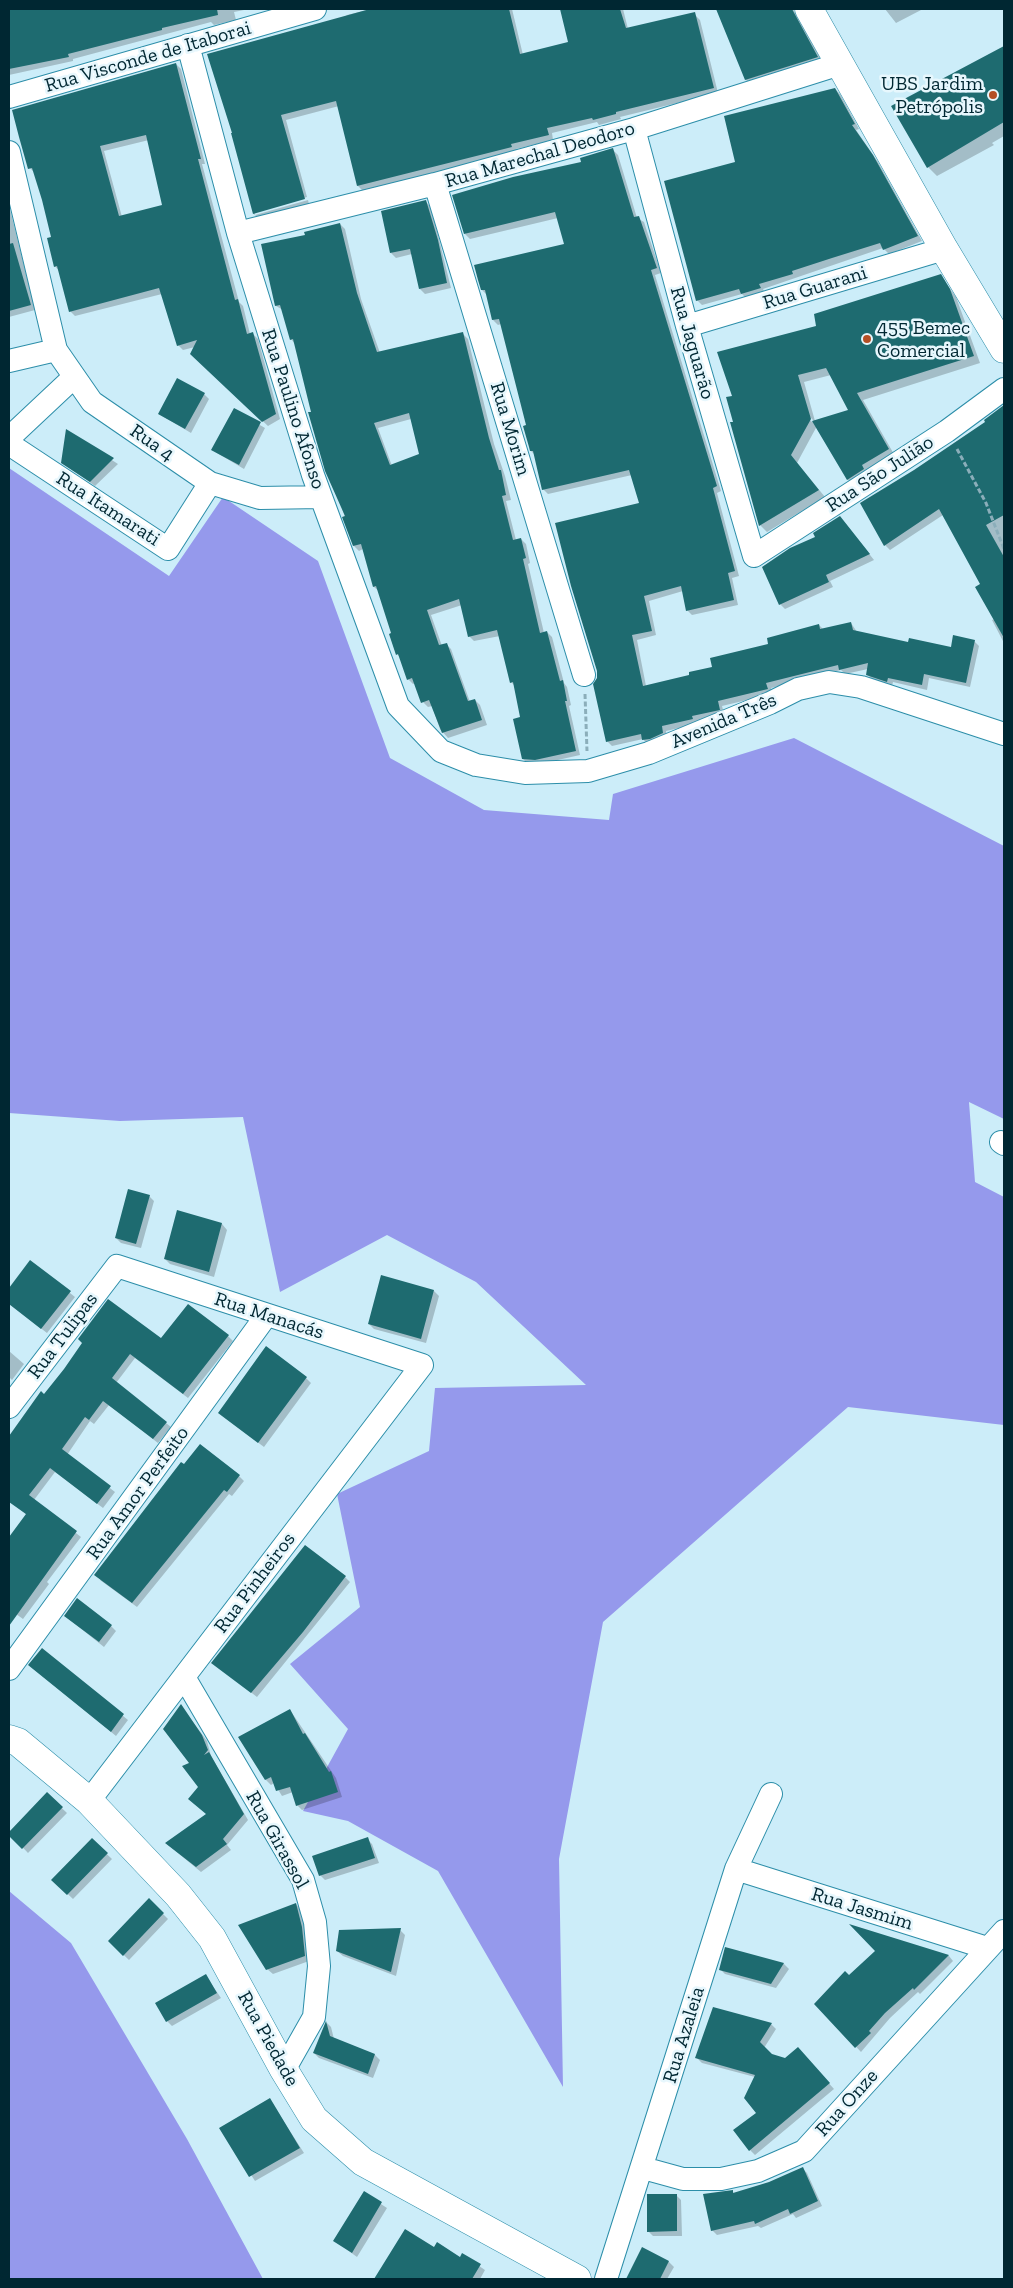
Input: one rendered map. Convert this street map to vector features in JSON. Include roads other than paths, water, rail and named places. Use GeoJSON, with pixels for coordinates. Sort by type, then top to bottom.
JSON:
{"type":"FeatureCollection","features":[{"type":"Feature","properties":{"kind":"street","name":"Rua Visconde de Itaborai"},"geometry":{"type":"LineString","coordinates":[[9,96],[315,9]]}},
{"type":"Feature","properties":{"kind":"street"},"geometry":{"type":"LineString","coordinates":[[808,9],[944,249],[1004,349]]}},
{"type":"Feature","properties":{"kind":"street","name":"Rua Paulino Afonso"},"geometry":{"type":"LineString","coordinates":[[188,45],[238,233],[321,497],[398,706],[442,751]]}},
{"type":"Feature","properties":{"kind":"street","name":"Rua Marechal Deodoro"},"geometry":{"type":"LineString","coordinates":[[238,233],[435,184],[634,129],[840,64]]}},
{"type":"Feature","properties":{"kind":"street","name":"Rua Jaguarão"},"geometry":{"type":"LineString","coordinates":[[634,129],[687,326],[754,556]]}},
{"type":"Feature","properties":{"kind":"street"},"geometry":{"type":"LineString","coordinates":[[9,152],[56,350],[9,361]]}},
{"type":"Feature","properties":{"kind":"street","name":"Rua Morim"},"geometry":{"type":"LineString","coordinates":[[435,184],[584,675]]}},
{"type":"Feature","properties":{"kind":"street","name":"Rua Guarani"},"geometry":{"type":"LineString","coordinates":[[687,326],[944,249]]}},
{"type":"Feature","properties":{"kind":"street","name":"Rua 4"},"geometry":{"type":"LineString","coordinates":[[56,350],[92,402],[210,483],[260,498],[321,497]]}},
{"type":"Feature","properties":{"kind":"street"},"geometry":{"type":"LineString","coordinates":[[9,438],[74,376]]}},
{"type":"Feature","properties":{"kind":"street","name":"Rua São Julião"},"geometry":{"type":"LineString","coordinates":[[754,556],[947,431],[1004,389]]}},
{"type":"Feature","properties":{"kind":"street","name":"Rua Itamarati"},"geometry":{"type":"LineString","coordinates":[[9,444],[168,549],[210,483]]}},
{"type":"Feature","properties":{"kind":"street","name":"Avenida Três"},"geometry":{"type":"LineString","coordinates":[[442,751],[476,765],[525,773],[588,771],[649,753],[770,703],[798,689],[829,682],[861,687],[1004,734]]}},
{"type":"Feature","properties":{"kind":"street","name":"Rua Manacás"},"geometry":{"type":"LineString","coordinates":[[117,1266],[266,1316],[422,1365]]}},
{"type":"Feature","properties":{"kind":"street","name":"Rua Tulipas"},"geometry":{"type":"LineString","coordinates":[[9,1407],[117,1266]]}},
{"type":"Feature","properties":{"kind":"street","name":"Rua Amor Perfeito"},"geometry":{"type":"LineString","coordinates":[[9,1669],[266,1316]]}},
{"type":"Feature","properties":{"kind":"street","name":"Rua Pinheiros"},"geometry":{"type":"LineString","coordinates":[[89,1801],[422,1365]]}},
{"type":"Feature","properties":{"kind":"street","name":"Rua Girassol"},"geometry":{"type":"LineString","coordinates":[[184,1677],[303,1880],[315,1922],[319,1966],[314,2017],[284,2070]]}},
{"type":"Feature","properties":{"kind":"street","name":"Rua Piedade"},"geometry":{"type":"LineString","coordinates":[[9,1739],[18,1742],[89,1801],[178,1895],[212,1938],[284,2070],[314,2119],[363,2162],[577,2279]]}},
{"type":"Feature","properties":{"kind":"street","name":"Rua Azaleia"},"geometry":{"type":"LineString","coordinates":[[606,2279],[643,2168],[736,1869],[771,1794]]}},
{"type":"Feature","properties":{"kind":"street","name":"Rua Jasmim"},"geometry":{"type":"LineString","coordinates":[[736,1869],[987,1948]]}},
{"type":"Feature","properties":{"kind":"street","name":"Rua Onze"},"geometry":{"type":"LineString","coordinates":[[643,2168],[683,2179],[722,2179],[758,2171],[804,2151],[1004,1931]]}},
{"type":"Feature","properties":{"kind":"place","name":"UBS Jardim Petrópolis"},"geometry":{"type":"Point","coordinates":[993,95]}},
{"type":"Feature","properties":{"kind":"place","name":"455 Bemec Comercial"},"geometry":{"type":"Point","coordinates":[867,339]}}]}
